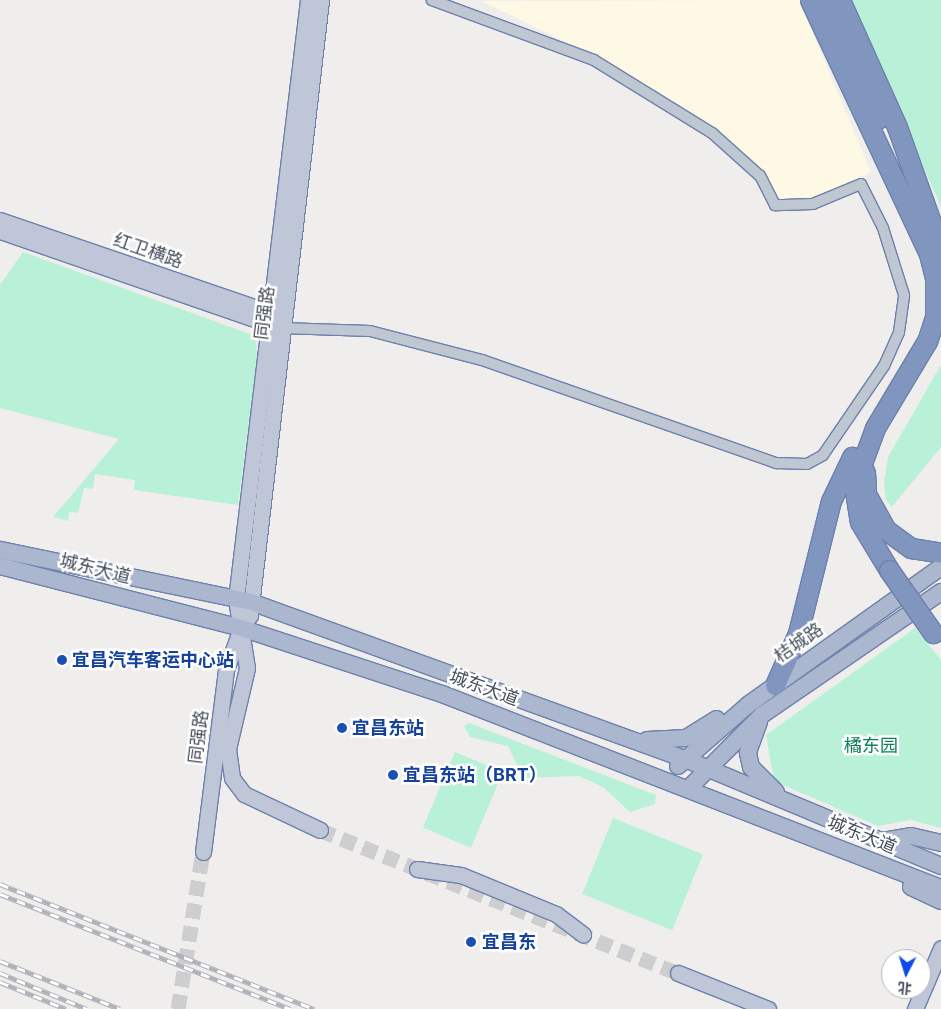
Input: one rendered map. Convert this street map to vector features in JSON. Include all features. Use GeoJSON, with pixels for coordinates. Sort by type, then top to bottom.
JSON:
{"type":"FeatureCollection","features":[{"type":"Feature","properties":{"kind":"highway"},"geometry":{"type":"LineString","coordinates":[[775,685],[798,633],[831,502],[854,453],[874,428],[928,341],[935,317],[935,278],[929,254],[810,0]]}},
{"type":"Feature","properties":{"kind":"highway"},"geometry":{"type":"LineString","coordinates":[[825,0],[941,251]]}},
{"type":"Feature","properties":{"kind":"highway"},"geometry":{"type":"LineString","coordinates":[[840,0],[897,127],[941,251]]}},
{"type":"Feature","properties":{"kind":"highway"},"geometry":{"type":"LineString","coordinates":[[891,568],[864,518],[859,494],[869,459],[930,359],[941,330]]}},
{"type":"Feature","properties":{"kind":"highway"},"geometry":{"type":"LineString","coordinates":[[874,428],[856,476],[854,496],[860,522],[938,634]]}},
{"type":"Feature","properties":{"kind":"highway"},"geometry":{"type":"LineString","coordinates":[[862,480],[878,518],[897,541],[941,553]]}},
{"type":"Feature","properties":{"kind":"main road"},"geometry":{"type":"LineString","coordinates":[[0,539],[78,564]]}},
{"type":"Feature","properties":{"kind":"main road","name":"城东大道"},"geometry":{"type":"LineString","coordinates":[[0,550],[78,564],[244,600],[685,759],[941,866]]}},
{"type":"Feature","properties":{"kind":"main road","name":"城东大道"},"geometry":{"type":"LineString","coordinates":[[0,566],[241,628],[442,694],[690,787],[941,888]]}},
{"type":"Feature","properties":{"kind":"main road","name":"桔城路"},"geometry":{"type":"LineString","coordinates":[[666,778],[685,759],[775,685],[941,567]]}},
{"type":"Feature","properties":{"kind":"main road"},"geometry":{"type":"LineString","coordinates":[[0,577],[78,585]]}},
{"type":"Feature","properties":{"kind":"main road"},"geometry":{"type":"LineString","coordinates":[[690,787],[762,715],[941,592]]}},
{"type":"Feature","properties":{"kind":"main road"},"geometry":{"type":"LineString","coordinates":[[629,738],[686,738],[775,685]]}},
{"type":"Feature","properties":{"kind":"main road"},"geometry":{"type":"LineString","coordinates":[[762,715],[748,754],[751,767],[790,803]]}},
{"type":"Feature","properties":{"kind":"main road"},"geometry":{"type":"LineString","coordinates":[[743,809],[941,901]]}},
{"type":"Feature","properties":{"kind":"main road"},"geometry":{"type":"LineString","coordinates":[[883,841],[911,836],[941,843]]}},
{"type":"Feature","properties":{"kind":"street","name":"同强路"},"geometry":{"type":"LineString","coordinates":[[203,852],[226,670],[241,628],[250,615],[244,600],[276,321],[308,0]]}},
{"type":"Feature","properties":{"kind":"street","name":"同强路"},"geometry":{"type":"LineString","coordinates":[[276,321],[321,0]]}},
{"type":"Feature","properties":{"kind":"street"},"geometry":{"type":"LineString","coordinates":[[276,321],[370,331],[482,360],[776,463],[807,464],[828,448],[884,366],[900,332],[904,295],[883,228],[861,184],[813,204],[775,205],[760,176],[712,133],[594,60],[432,0]]}},
{"type":"Feature","properties":{"kind":"street","name":"红卫横路"},"geometry":{"type":"LineString","coordinates":[[0,220],[276,321]]}},
{"type":"Feature","properties":{"kind":"street","name":"红卫横路"},"geometry":{"type":"LineString","coordinates":[[0,231],[276,321]]}},
{"type":"Feature","properties":{"kind":"street"},"geometry":{"type":"LineString","coordinates":[[241,628],[247,668],[228,762],[237,787],[251,800],[320,830]]}},
{"type":"Feature","properties":{"kind":"street"},"geometry":{"type":"LineString","coordinates":[[417,869],[461,875],[556,914],[583,934]]}},
{"type":"Feature","properties":{"kind":"street"},"geometry":{"type":"LineString","coordinates":[[915,1009],[941,948]]}},
{"type":"Feature","properties":{"kind":"street"},"geometry":{"type":"LineString","coordinates":[[678,973],[768,1009]]}},
{"type":"Feature","properties":{"kind":"shaded area"},"geometry":{"type":"Polygon","coordinates":[[[799,0],[871,172],[810,201],[777,201],[763,175],[597,57],[481,1],[799,0]]]}},
{"type":"Feature","properties":{"kind":"green space"},"geometry":{"type":"Polygon","coordinates":[[[847,0],[941,0],[941,208],[936,195],[847,0]]]}},
{"type":"Feature","properties":{"kind":"green space"},"geometry":{"type":"Polygon","coordinates":[[[23,252],[250,334],[256,342],[257,358],[238,505],[134,490],[135,480],[95,474],[93,489],[84,488],[78,513],[69,512],[68,521],[53,517],[119,439],[0,408],[0,285],[23,252]]]}},
{"type":"Feature","properties":{"kind":"green space"},"geometry":{"type":"Polygon","coordinates":[[[941,365],[941,447],[892,507],[886,500],[884,483],[888,457],[941,365]]]}},
{"type":"Feature","properties":{"kind":"green space","name":"橘东园"},"geometry":{"type":"Polygon","coordinates":[[[915,628],[941,660],[941,828],[911,820],[878,826],[774,781],[766,735],[915,628]]]}},
{"type":"Feature","properties":{"kind":"green space"},"geometry":{"type":"Polygon","coordinates":[[[469,723],[656,795],[655,804],[630,812],[603,787],[579,776],[523,778],[508,746],[470,737],[464,726],[469,723]]]}},
{"type":"Feature","properties":{"kind":"green space"},"geometry":{"type":"Polygon","coordinates":[[[455,752],[503,772],[471,848],[423,827],[455,752]]]}},
{"type":"Feature","properties":{"kind":"green space"},"geometry":{"type":"Polygon","coordinates":[[[613,818],[703,854],[672,930],[582,894],[613,818]]]}},
{"type":"Feature","properties":{"kind":"tunnel"},"geometry":{"type":"LineString","coordinates":[[320,830],[678,973]]}},
{"type":"Feature","properties":{"kind":"tunnel"},"geometry":{"type":"LineString","coordinates":[[178,1009],[203,852]]}},
{"type":"Feature","properties":{"kind":"railway"},"geometry":{"type":"LineString","coordinates":[[0,884],[314,1009]]}},
{"type":"Feature","properties":{"kind":"railway"},"geometry":{"type":"LineString","coordinates":[[0,894],[290,1009]]}},
{"type":"Feature","properties":{"kind":"railway"},"geometry":{"type":"LineString","coordinates":[[0,961],[120,1009]]}},
{"type":"Feature","properties":{"kind":"railway"},"geometry":{"type":"LineString","coordinates":[[0,973],[87,1009]]}},
{"type":"Feature","properties":{"kind":"railway"},"geometry":{"type":"LineString","coordinates":[[0,982],[66,1009]]}},
{"type":"Feature","properties":{"kind":"place","name":"宜昌汽车客运中心站"},"geometry":{"type":"Point","coordinates":[62,660]}},
{"type":"Feature","properties":{"kind":"place","name":"宜昌东站"},"geometry":{"type":"Point","coordinates":[342,728]}},
{"type":"Feature","properties":{"kind":"place","name":"宜昌东站（BRT）"},"geometry":{"type":"Point","coordinates":[393,775]}},
{"type":"Feature","properties":{"kind":"place","name":"宜昌东"},"geometry":{"type":"Point","coordinates":[471,942]}}]}
